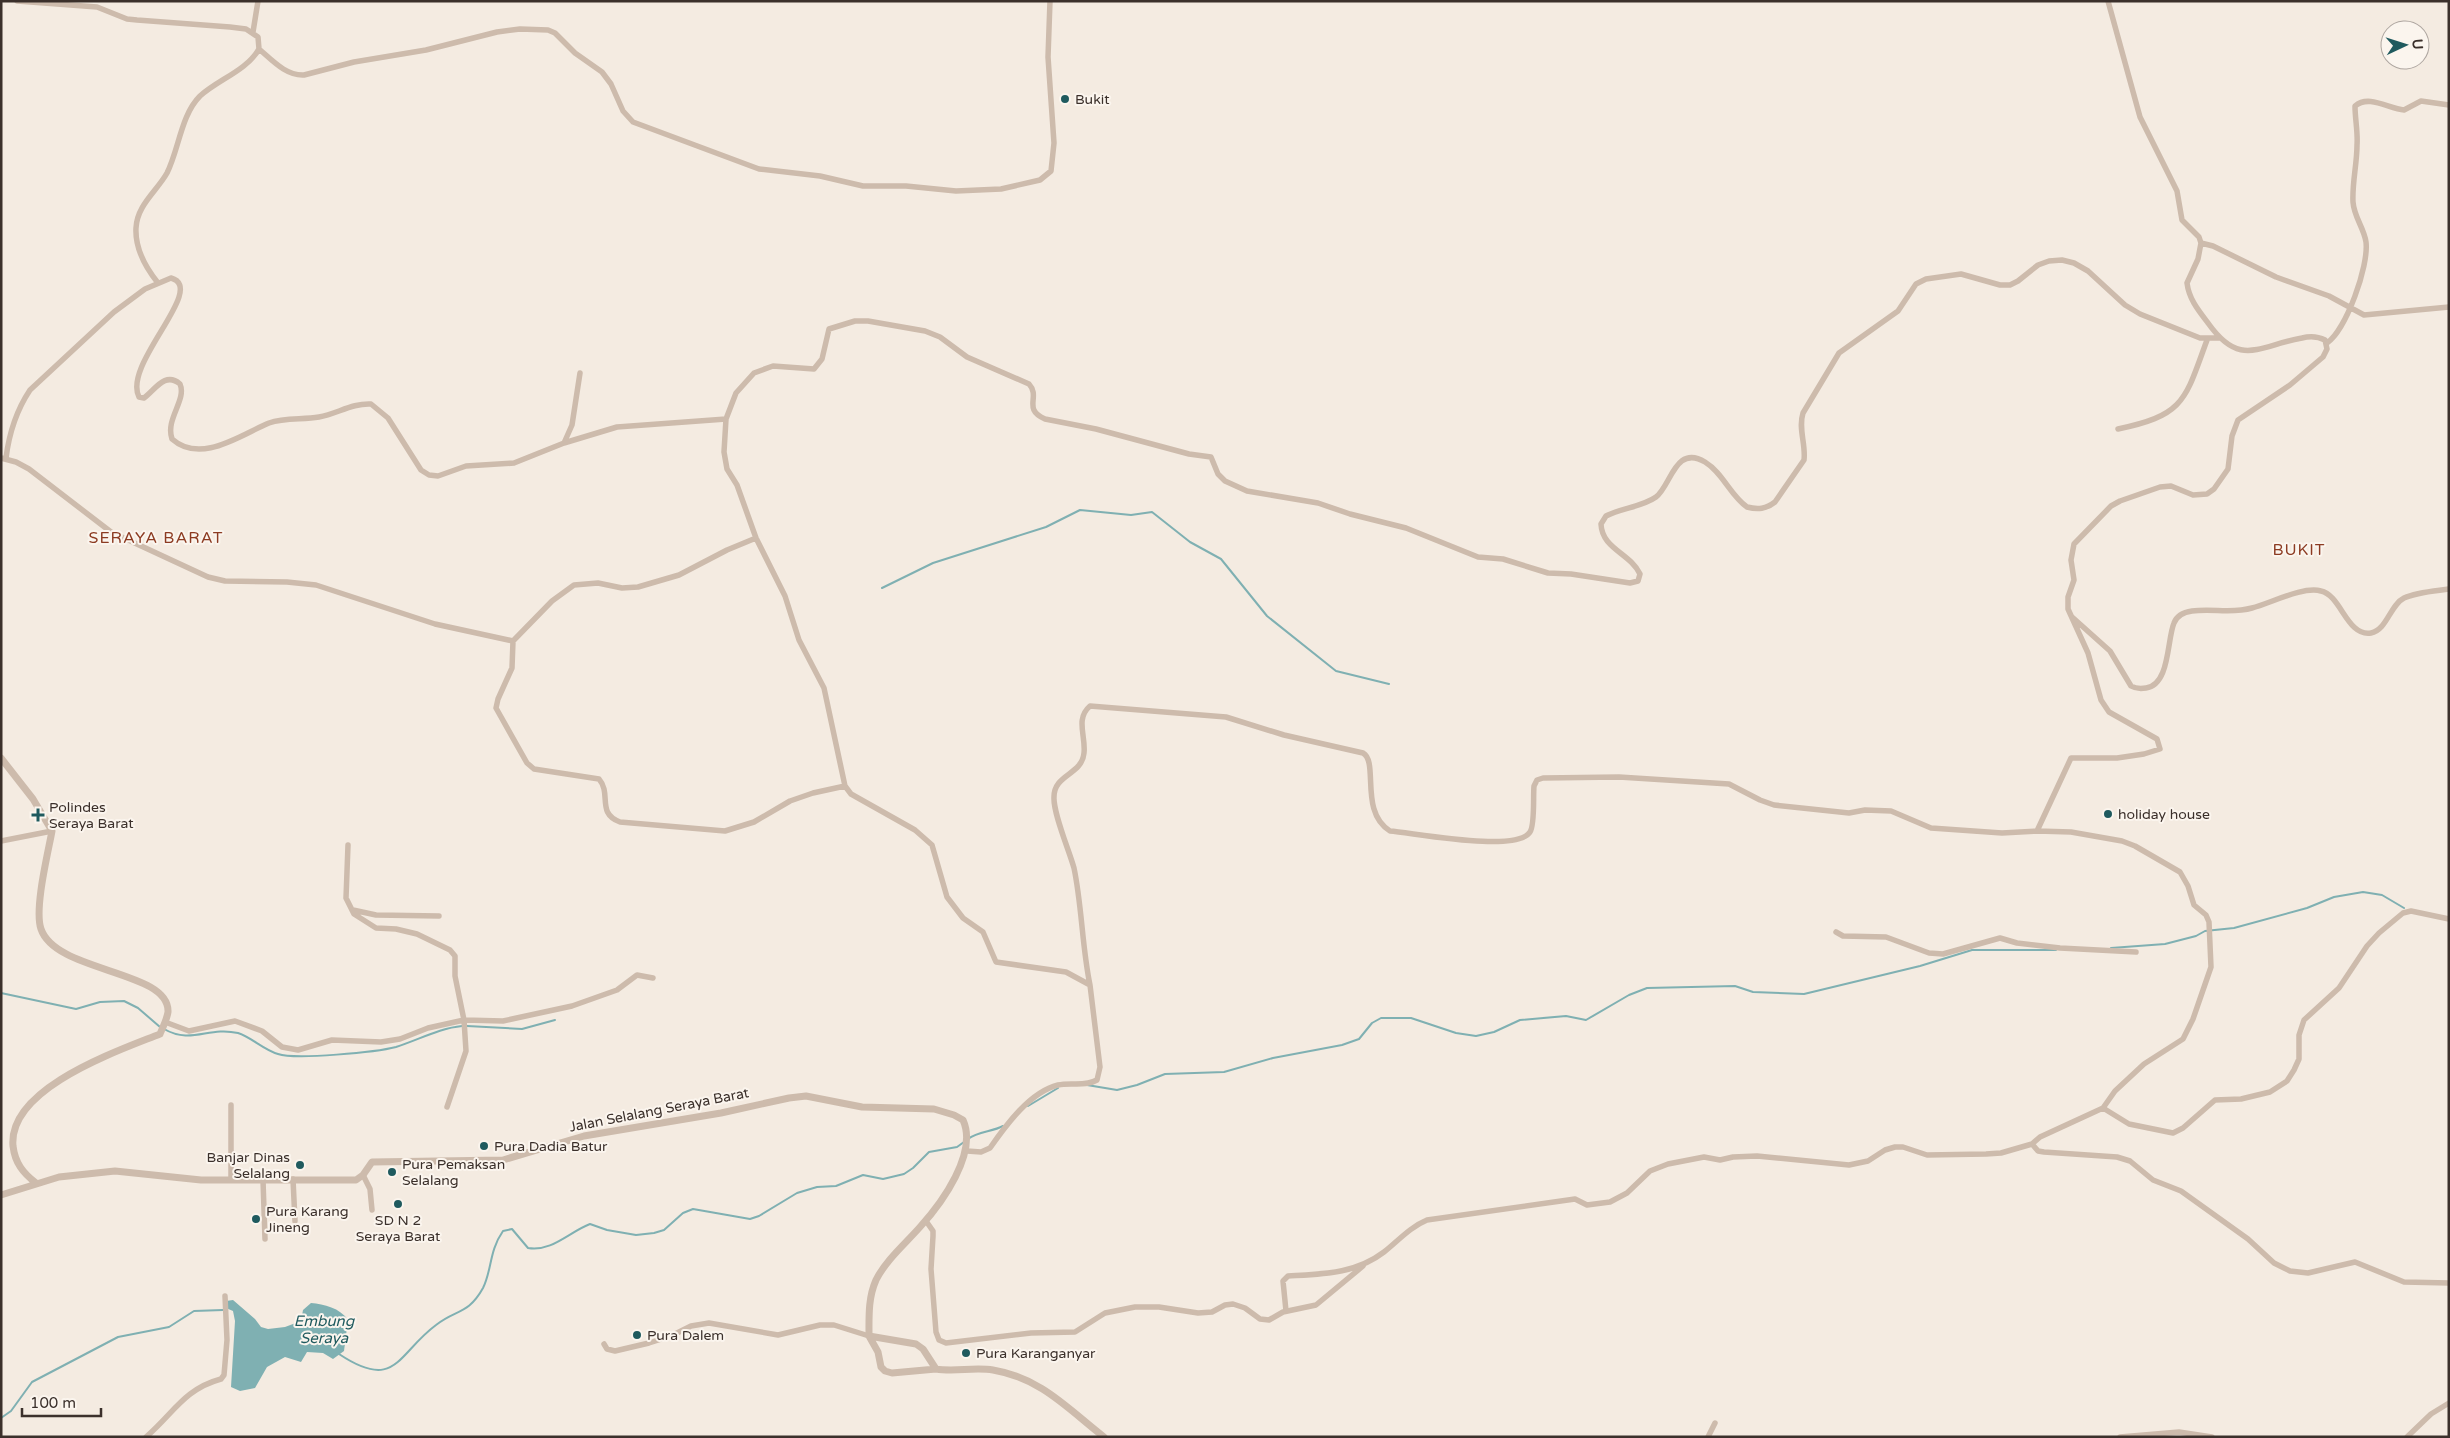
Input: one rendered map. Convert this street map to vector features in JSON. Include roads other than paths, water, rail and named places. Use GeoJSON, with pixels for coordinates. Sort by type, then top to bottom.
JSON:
{"type":"FeatureCollection","features":[{"type":"Feature","properties":{"kind":"street"},"geometry":{"type":"LineString","coordinates":[[17,1],[79,4],[103,8],[127,19],[230,27],[252,32],[260,40],[259,49],[245,66],[206,92],[195,102],[166,174],[138,214],[136,240],[144,262],[158,283]]}},
{"type":"Feature","properties":{"kind":"street"},"geometry":{"type":"LineString","coordinates":[[252,32],[258,1]]}},
{"type":"Feature","properties":{"kind":"street"},"geometry":{"type":"LineString","coordinates":[[259,49],[283,68],[296,75],[304,75],[354,62],[426,50],[497,32],[520,29],[548,30],[555,33],[576,54],[602,72],[630,119],[703,150],[759,169],[820,176],[848,184],[980,191],[1040,180],[1051,171],[1054,143],[1048,57],[1050,1]]}},
{"type":"Feature","properties":{"kind":"street"},"geometry":{"type":"LineString","coordinates":[[2037,831],[2071,758],[2116,758],[2144,754],[2160,749],[2158,739],[2109,712],[2101,700],[2088,653],[2071,616],[2068,603],[2074,580],[2071,560],[2074,544],[2111,506],[2120,501],[2160,487],[2171,486],[2193,495],[2207,494],[2214,489],[2228,469],[2232,436],[2238,420],[2290,385],[2327,352],[2326,343],[2318,337],[2306,337],[2254,351],[2242,351],[2230,347],[2219,338],[2188,293],[2187,282],[2198,259],[2201,242],[2199,237],[2182,220],[2178,192],[2140,117],[2108,1]]}},
{"type":"Feature","properties":{"kind":"street"},"geometry":{"type":"LineString","coordinates":[[2326,343],[2335,338],[2350,308],[2360,277],[2366,245],[2353,201],[2357,145],[2355,106],[2363,102],[2376,102],[2404,110],[2421,101],[2449,105]]}},
{"type":"Feature","properties":{"kind":"street"},"geometry":{"type":"LineString","coordinates":[[2201,242],[2276,277],[2329,296],[2369,316],[2449,307]]}},
{"type":"Feature","properties":{"kind":"street"},"geometry":{"type":"LineString","coordinates":[[1090,985],[1066,972],[996,962],[983,932],[963,918],[947,897],[932,845],[908,826],[851,794],[845,786],[824,688],[799,640],[785,596],[756,538],[737,484],[725,462],[726,419],[736,394],[745,382],[760,370],[773,366],[809,370],[817,367],[822,359],[829,330],[855,321],[925,331],[940,337],[967,357],[1029,384],[1033,389],[1033,409],[1038,416],[1189,454],[1211,457],[1218,474],[1225,481],[1247,491],[1318,502],[1350,514],[1406,528],[1478,557],[1503,559],[1548,573],[1571,574],[1630,584],[1638,581],[1640,574],[1631,560],[1606,542],[1601,524],[1606,516],[1657,496],[1677,465],[1684,460],[1693,459],[1706,463],[1748,507],[1755,509],[1769,507],[1775,502],[1804,460],[1805,452],[1800,422],[1803,413],[1839,353],[1898,311],[1916,284],[1926,279],[1962,274],[2000,285],[2010,285],[2038,265],[2049,261],[2062,260],[2074,263],[2088,271],[2125,305],[2160,324],[2207,340],[2219,338]]}},
{"type":"Feature","properties":{"kind":"street"},"geometry":{"type":"LineString","coordinates":[[513,640],[435,624],[316,585],[287,582],[225,581],[208,577],[111,532],[29,469],[4,458],[13,424],[22,402],[30,390],[114,312],[145,289],[171,278],[180,285],[180,298],[146,355],[139,374],[137,391],[139,397],[144,398],[167,380],[174,380],[180,384],[182,394],[170,430],[172,439],[180,444],[199,448],[219,445],[236,440],[269,423],[320,417],[367,404],[376,407],[388,418],[413,459],[429,475],[438,476],[466,466],[514,463],[564,443],[617,427],[726,419]]}},
{"type":"Feature","properties":{"kind":"street"},"geometry":{"type":"LineString","coordinates":[[2118,429],[2144,424],[2164,416],[2174,408],[2184,397],[2207,340]]}},
{"type":"Feature","properties":{"kind":"street"},"geometry":{"type":"LineString","coordinates":[[564,443],[575,413],[580,373]]}},
{"type":"Feature","properties":{"kind":"street"},"geometry":{"type":"LineString","coordinates":[[756,538],[727,550],[679,575],[638,587],[622,588],[598,583],[574,585],[552,601],[513,640],[512,668],[496,703],[497,712],[526,763],[534,769],[599,779],[602,785],[607,814],[612,819],[620,822],[725,831],[754,822],[790,802],[813,793],[845,786]]}},
{"type":"Feature","properties":{"kind":"street"},"geometry":{"type":"LineString","coordinates":[[2071,616],[2110,651],[2131,686],[2146,688],[2152,687],[2160,677],[2169,652],[2174,622],[2186,612],[2240,611],[2297,594],[2319,590],[2327,593],[2351,623],[2362,632],[2371,633],[2381,627],[2390,611],[2404,598],[2449,589]]}},
{"type":"Feature","properties":{"kind":"street"},"geometry":{"type":"LineString","coordinates":[[926,1221],[933,1231],[931,1269],[936,1332],[939,1340],[946,1343],[1031,1333],[1075,1332],[1105,1313],[1135,1307],[1159,1307],[1198,1313],[1212,1312],[1225,1305],[1233,1304],[1266,1320],[1275,1319],[1286,1311],[1311,1307],[1320,1302],[1412,1228],[1431,1218],[1575,1199],[1587,1205],[1610,1202],[1626,1193],[1650,1171],[1687,1160],[1709,1157],[1720,1160],[1733,1157],[1757,1156],[1849,1165],[1868,1161],[1895,1147],[1903,1147],[1927,1155],[1986,1154],[2032,1144],[2040,1137],[2103,1108],[2129,1077],[2152,1058],[2178,1043],[2187,1034],[2211,967],[2209,922],[2206,915],[2194,905],[2188,886],[2180,872],[2135,846],[2122,841],[2080,834],[2037,831],[2002,833],[1931,828],[1891,811],[1849,812],[1774,805],[1729,784],[1619,778],[1543,778],[1538,780],[1534,786],[1530,832],[1525,838],[1513,842],[1477,840],[1390,830],[1382,825],[1374,812],[1370,792],[1369,761],[1363,753],[1284,735],[1226,717],[1090,706],[1084,711],[1082,722],[1084,753],[1080,767],[1062,778],[1056,787],[1054,799],[1074,869],[1083,953],[1090,985],[1100,1067],[1096,1080],[1091,1083],[1059,1084],[1048,1089],[1032,1098],[990,1148],[981,1152],[967,1151],[960,1169],[926,1221],[886,1265],[875,1283],[870,1303],[869,1336],[878,1352],[881,1367],[885,1371],[892,1373],[936,1369],[992,1370],[1029,1381],[1044,1388],[1104,1437]]}},
{"type":"Feature","properties":{"kind":"street"},"geometry":{"type":"LineString","coordinates":[[1,758],[36,805],[52,831],[42,885],[39,924],[44,936],[63,953],[152,987],[164,998],[168,1012],[160,1034],[92,1062],[47,1090],[29,1105],[16,1124],[13,1137],[17,1164],[36,1183]]}},
{"type":"Feature","properties":{"kind":"street"},"geometry":{"type":"LineString","coordinates":[[1,841],[52,831]]}},
{"type":"Feature","properties":{"kind":"street"},"geometry":{"type":"LineString","coordinates":[[348,845],[346,898],[349,908],[370,926],[418,934],[450,950],[455,956],[455,976],[464,1020],[466,1051],[447,1106]]}},
{"type":"Feature","properties":{"kind":"street"},"geometry":{"type":"LineString","coordinates":[[349,908],[358,912],[376,915],[439,916]]}},
{"type":"Feature","properties":{"kind":"street"},"geometry":{"type":"LineString","coordinates":[[2103,1108],[2129,1124],[2173,1132],[2183,1128],[2214,1100],[2241,1099],[2270,1092],[2287,1080],[2294,1070],[2299,1059],[2299,1035],[2304,1020],[2339,988],[2367,946],[2379,933],[2403,913],[2411,911],[2449,919]]}},
{"type":"Feature","properties":{"kind":"street"},"geometry":{"type":"LineString","coordinates":[[1836,932],[1843,936],[1886,937],[1930,953],[1943,954],[2000,938],[2017,943],[2060,948],[2136,952]]}},
{"type":"Feature","properties":{"kind":"street"},"geometry":{"type":"LineString","coordinates":[[165,1023],[189,1031],[235,1021],[262,1031],[282,1047],[298,1050],[332,1040],[371,1042],[400,1039],[428,1028],[464,1020],[513,1019],[600,998],[620,989],[637,974],[653,978]]}},
{"type":"Feature","properties":{"kind":"street","name":"Jalan Selalang Seraya Barat"},"geometry":{"type":"LineString","coordinates":[[1,1195],[59,1177],[115,1171],[201,1180],[356,1180],[363,1175],[370,1164],[377,1161],[503,1160],[584,1136],[721,1113],[806,1096],[862,1107],[934,1109],[949,1113],[960,1117],[965,1124],[968,1140],[967,1151]]}},
{"type":"Feature","properties":{"kind":"street"},"geometry":{"type":"LineString","coordinates":[[231,1105],[231,1180]]}},
{"type":"Feature","properties":{"kind":"street"},"geometry":{"type":"LineString","coordinates":[[2032,1144],[2038,1150],[2044,1152],[2116,1157],[2130,1161],[2153,1180],[2181,1191],[2248,1239],[2279,1266],[2290,1271],[2308,1273],[2355,1262],[2404,1282],[2449,1283]]}},
{"type":"Feature","properties":{"kind":"street"},"geometry":{"type":"LineString","coordinates":[[17,1189],[21,1184],[24,1173]]}},
{"type":"Feature","properties":{"kind":"street"},"geometry":{"type":"LineString","coordinates":[[363,1175],[370,1189],[372,1210]]}},
{"type":"Feature","properties":{"kind":"street"},"geometry":{"type":"LineString","coordinates":[[293,1179],[295,1221]]}},
{"type":"Feature","properties":{"kind":"street"},"geometry":{"type":"LineString","coordinates":[[263,1180],[265,1239]]}},
{"type":"Feature","properties":{"kind":"street"},"geometry":{"type":"LineString","coordinates":[[1286,1311],[1284,1281],[1288,1276],[1337,1272],[1364,1265]]}},
{"type":"Feature","properties":{"kind":"street"},"geometry":{"type":"LineString","coordinates":[[146,1437],[191,1392],[206,1383],[221,1379],[224,1375],[227,1340],[225,1296]]}},
{"type":"Feature","properties":{"kind":"street"},"geometry":{"type":"LineString","coordinates":[[604,1344],[607,1349],[615,1351],[657,1341],[691,1326],[709,1323],[778,1335],[820,1325],[834,1325],[869,1336],[916,1344],[923,1350],[936,1369]]}},
{"type":"Feature","properties":{"kind":"street"},"geometry":{"type":"LineString","coordinates":[[2407,1437],[2431,1414],[2449,1403]]}},
{"type":"Feature","properties":{"kind":"street"},"geometry":{"type":"LineString","coordinates":[[1708,1437],[1715,1424]]}},
{"type":"Feature","properties":{"kind":"street"},"geometry":{"type":"LineString","coordinates":[[2120,1437],[2179,1432],[2212,1437]]}},
{"type":"Feature","properties":{"kind":"water","name":"Embung Seraya"},"geometry":{"type":"Polygon","coordinates":[[[233,1300],[255,1319],[261,1327],[268,1329],[285,1327],[301,1321],[303,1310],[311,1303],[331,1307],[341,1312],[348,1320],[344,1351],[333,1359],[323,1353],[307,1352],[301,1362],[285,1357],[267,1367],[255,1388],[240,1391],[231,1387],[235,1321],[233,1311],[226,1308],[226,1301],[233,1300]]]}},
{"type":"Feature","properties":{"kind":"waterway"},"geometry":{"type":"LineString","coordinates":[[882,588],[933,563],[1046,527],[1080,510],[1131,515],[1152,512],[1190,542],[1221,559],[1267,616],[1336,671],[1389,684]]}},
{"type":"Feature","properties":{"kind":"waterway"},"geometry":{"type":"LineString","coordinates":[[2111,948],[2165,944],[2196,936],[2205,931],[2234,928],[2307,908],[2334,897],[2363,892],[2382,895],[2404,908]]}},
{"type":"Feature","properties":{"kind":"waterway"},"geometry":{"type":"LineString","coordinates":[[1087,1085],[1117,1090],[1137,1085],[1165,1074],[1224,1072],[1273,1058],[1342,1045],[1359,1039],[1372,1023],[1381,1018],[1411,1018],[1456,1033],[1476,1036],[1494,1032],[1520,1020],[1566,1016],[1586,1020],[1629,995],[1647,988],[1735,986],[1753,992],[1804,994],[1920,966],[1972,950],[2056,950]]}},
{"type":"Feature","properties":{"kind":"waterway"},"geometry":{"type":"LineString","coordinates":[[1,993],[76,1009],[100,1002],[124,1001],[138,1008],[160,1027]]}},
{"type":"Feature","properties":{"kind":"waterway"},"geometry":{"type":"LineString","coordinates":[[467,1026],[522,1029],[555,1020]]}},
{"type":"Feature","properties":{"kind":"waterway"},"geometry":{"type":"LineString","coordinates":[[164,1029],[183,1035],[227,1031],[238,1033],[278,1054],[301,1056],[337,1055],[386,1049],[446,1029],[462,1026]]}},
{"type":"Feature","properties":{"kind":"waterway"},"geometry":{"type":"LineString","coordinates":[[1028,1106],[1058,1088]]}},
{"type":"Feature","properties":{"kind":"waterway"},"geometry":{"type":"LineString","coordinates":[[968,1139],[976,1134],[1003,1126]]}},
{"type":"Feature","properties":{"kind":"waterway"},"geometry":{"type":"LineString","coordinates":[[339,1354],[358,1365],[373,1370],[384,1369],[394,1365],[436,1325],[467,1307],[477,1297],[486,1281],[495,1246],[503,1231],[512,1229],[528,1248],[537,1248],[553,1244],[590,1224],[607,1230],[636,1235],[654,1233],[664,1230],[683,1213],[693,1209],[750,1219],[759,1216],[797,1193],[817,1187],[836,1186],[863,1175],[883,1179],[904,1174],[929,1152],[957,1147],[964,1142]]}},
{"type":"Feature","properties":{"kind":"waterway"},"geometry":{"type":"LineString","coordinates":[[1,1418],[11,1411],[32,1382],[118,1337],[169,1327],[194,1311],[223,1310]]}},
{"type":"Feature","properties":{"kind":"place","name":"Bukit"},"geometry":{"type":"Point","coordinates":[1065,99]}},
{"type":"Feature","properties":{"kind":"place","name":"holiday house"},"geometry":{"type":"Point","coordinates":[2108,814]}},
{"type":"Feature","properties":{"kind":"place","name":"Polindes Seraya Barat"},"geometry":{"type":"Point","coordinates":[38,815]}},
{"type":"Feature","properties":{"kind":"place","name":"Pura Dadia Batur"},"geometry":{"type":"Point","coordinates":[484,1146]}},
{"type":"Feature","properties":{"kind":"place","name":"Banjar Dinas Selalang"},"geometry":{"type":"Point","coordinates":[300,1165]}},
{"type":"Feature","properties":{"kind":"place","name":"Pura Pemaksan Selalang"},"geometry":{"type":"Point","coordinates":[392,1172]}},
{"type":"Feature","properties":{"kind":"place","name":"SD N 2 Seraya Barat"},"geometry":{"type":"Point","coordinates":[398,1204]}},
{"type":"Feature","properties":{"kind":"place","name":"Pura Karang Jineng"},"geometry":{"type":"Point","coordinates":[256,1219]}},
{"type":"Feature","properties":{"kind":"place","name":"Pura Dalem"},"geometry":{"type":"Point","coordinates":[637,1335]}},
{"type":"Feature","properties":{"kind":"place","name":"Pura Karanganyar"},"geometry":{"type":"Point","coordinates":[966,1353]}},
{"type":"Feature","properties":{"kind":"district","name":"SERAYA BARAT"},"geometry":{"type":"Point","coordinates":[156,538]}},
{"type":"Feature","properties":{"kind":"district","name":"BUKIT"},"geometry":{"type":"Point","coordinates":[2299,550]}}]}
